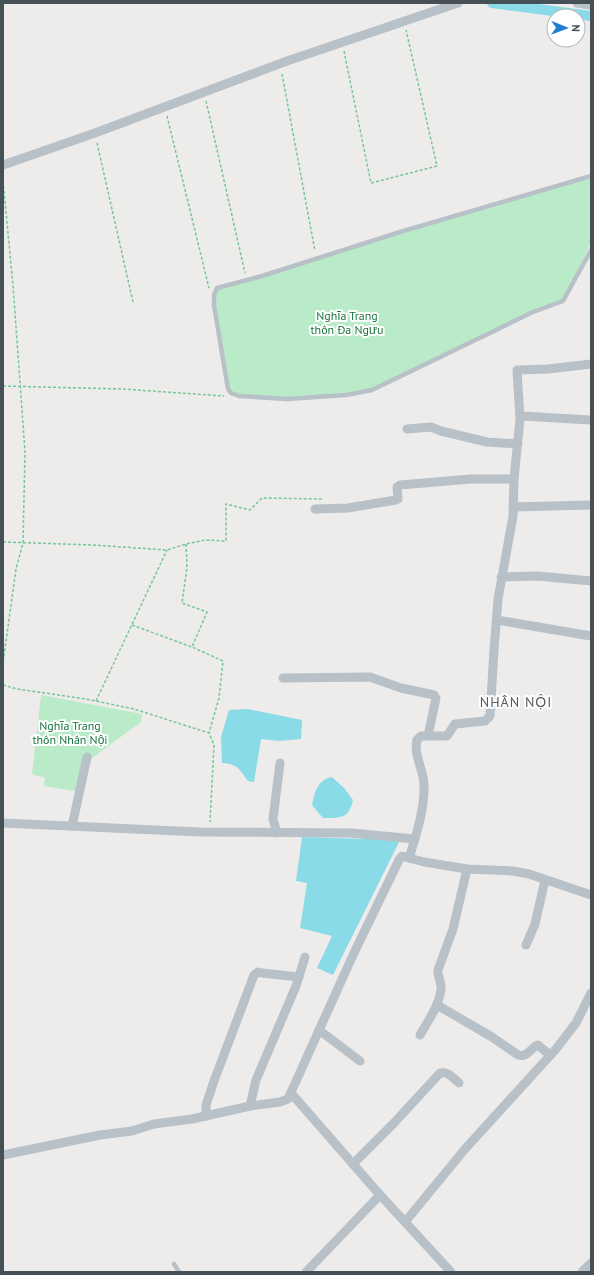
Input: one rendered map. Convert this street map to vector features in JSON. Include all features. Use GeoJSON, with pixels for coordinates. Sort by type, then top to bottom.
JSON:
{"type":"FeatureCollection","features":[{"type":"Feature","properties":{"kind":"street"},"geometry":{"type":"LineString","coordinates":[[3,165],[95,133],[280,64],[458,3]]}},
{"type":"Feature","properties":{"kind":"street"},"geometry":{"type":"LineString","coordinates":[[577,3],[591,5]]}},
{"type":"Feature","properties":{"kind":"street"},"geometry":{"type":"LineString","coordinates":[[409,858],[415,839],[424,797],[422,770],[417,753],[417,740],[421,736],[447,736],[453,726],[457,724],[482,722],[488,718],[490,711],[501,577],[513,507],[514,479],[521,416],[517,370],[548,369],[591,364]]}},
{"type":"Feature","properties":{"kind":"street"},"geometry":{"type":"LineString","coordinates":[[521,416],[591,420]]}},
{"type":"Feature","properties":{"kind":"street"},"geometry":{"type":"LineString","coordinates":[[407,429],[431,427],[441,431],[487,442],[518,444]]}},
{"type":"Feature","properties":{"kind":"street"},"geometry":{"type":"LineString","coordinates":[[315,509],[358,507],[396,500],[398,498],[397,487],[400,485],[471,479],[514,479]]}},
{"type":"Feature","properties":{"kind":"street"},"geometry":{"type":"LineString","coordinates":[[513,507],[591,505]]}},
{"type":"Feature","properties":{"kind":"street"},"geometry":{"type":"LineString","coordinates":[[501,577],[538,576],[591,581]]}},
{"type":"Feature","properties":{"kind":"street"},"geometry":{"type":"LineString","coordinates":[[497,620],[591,636]]}},
{"type":"Feature","properties":{"kind":"street"},"geometry":{"type":"LineString","coordinates":[[283,678],[370,678],[400,688],[434,695],[436,698],[428,736]]}},
{"type":"Feature","properties":{"kind":"street"},"geometry":{"type":"LineString","coordinates":[[72,826],[87,757]]}},
{"type":"Feature","properties":{"kind":"street"},"geometry":{"type":"LineString","coordinates":[[277,833],[273,819],[280,763]]}},
{"type":"Feature","properties":{"kind":"street"},"geometry":{"type":"LineString","coordinates":[[3,823],[210,832],[351,833],[415,839]]}},
{"type":"Feature","properties":{"kind":"street"},"geometry":{"type":"LineString","coordinates":[[3,1155],[100,1135],[132,1131],[154,1124],[206,1116],[250,1106],[283,1102],[288,1099],[353,955],[399,860],[403,856],[431,864],[467,869],[513,871],[529,874],[591,895]]}},
{"type":"Feature","properties":{"kind":"street"},"geometry":{"type":"LineString","coordinates":[[420,1036],[437,1005],[441,987],[438,970],[453,929],[467,869]]}},
{"type":"Feature","properties":{"kind":"street"},"geometry":{"type":"LineString","coordinates":[[526,945],[535,924],[545,880]]}},
{"type":"Feature","properties":{"kind":"street"},"geometry":{"type":"LineString","coordinates":[[250,1106],[256,1080],[299,977],[305,957]]}},
{"type":"Feature","properties":{"kind":"street"},"geometry":{"type":"LineString","coordinates":[[206,1116],[206,1106],[214,1081],[254,975],[262,972],[299,977]]}},
{"type":"Feature","properties":{"kind":"street"},"geometry":{"type":"LineString","coordinates":[[405,1222],[465,1149],[550,1055],[576,1023],[591,993]]}},
{"type":"Feature","properties":{"kind":"street"},"geometry":{"type":"LineString","coordinates":[[437,1005],[492,1037],[518,1056],[526,1055],[538,1045],[550,1055]]}},
{"type":"Feature","properties":{"kind":"street"},"geometry":{"type":"LineString","coordinates":[[319,1030],[360,1060]]}},
{"type":"Feature","properties":{"kind":"street"},"geometry":{"type":"LineString","coordinates":[[353,1164],[393,1124],[440,1073],[446,1072],[459,1083]]}},
{"type":"Feature","properties":{"kind":"street"},"geometry":{"type":"LineString","coordinates":[[291,1093],[380,1195],[451,1272]]}},
{"type":"Feature","properties":{"kind":"street"},"geometry":{"type":"LineString","coordinates":[[306,1272],[380,1195]]}},
{"type":"Feature","properties":{"kind":"street"},"geometry":{"type":"LineString","coordinates":[[582,1272],[591,1263]]}},
{"type":"Feature","properties":{"kind":"lane"},"geometry":{"type":"LineString","coordinates":[[591,176],[217,288],[214,295],[214,305],[228,389],[231,393],[239,396],[287,399],[346,396],[372,390],[533,312],[563,301],[591,250]]}},
{"type":"Feature","properties":{"kind":"lane"},"geometry":{"type":"LineString","coordinates":[[174,1264],[179,1272]]}},
{"type":"Feature","properties":{"kind":"path"},"geometry":{"type":"LineString","coordinates":[[342,42],[371,183],[437,166],[404,21]]}},
{"type":"Feature","properties":{"kind":"path"},"geometry":{"type":"LineString","coordinates":[[280,64],[316,258]]}},
{"type":"Feature","properties":{"kind":"path"},"geometry":{"type":"LineString","coordinates":[[204,92],[247,280]]}},
{"type":"Feature","properties":{"kind":"path"},"geometry":{"type":"LineString","coordinates":[[164,107],[209,289]]}},
{"type":"Feature","properties":{"kind":"path"},"geometry":{"type":"LineString","coordinates":[[95,133],[133,302]]}},
{"type":"Feature","properties":{"kind":"path"},"geometry":{"type":"LineString","coordinates":[[3,181],[13,285],[25,452],[23,543],[16,569],[3,663]]}},
{"type":"Feature","properties":{"kind":"path"},"geometry":{"type":"LineString","coordinates":[[3,386],[122,389],[228,396],[231,393]]}},
{"type":"Feature","properties":{"kind":"path"},"geometry":{"type":"LineString","coordinates":[[3,542],[167,550],[205,540],[226,541],[226,504],[250,510],[262,498],[324,499]]}},
{"type":"Feature","properties":{"kind":"path"},"geometry":{"type":"LineString","coordinates":[[186,544],[187,567],[182,603],[207,612],[192,647]]}},
{"type":"Feature","properties":{"kind":"path"},"geometry":{"type":"LineString","coordinates":[[96,701],[167,550]]}},
{"type":"Feature","properties":{"kind":"path"},"geometry":{"type":"LineString","coordinates":[[132,625],[192,647],[223,661],[219,698],[209,733],[214,745],[210,832]]}},
{"type":"Feature","properties":{"kind":"path"},"geometry":{"type":"LineString","coordinates":[[3,685],[17,689],[96,701],[134,709],[209,733]]}},
{"type":"Feature","properties":{"kind":"green space","name":"Nghĩa Trang thôn Đa Ngưu"},"geometry":{"type":"Polygon","coordinates":[[[591,177],[591,242],[563,301],[533,312],[372,390],[346,395],[287,399],[231,393],[214,305],[217,288],[400,232],[591,177]]]}},
{"type":"Feature","properties":{"kind":"green space","name":"Nghĩa Trang thôn Nhân Nội"},"geometry":{"type":"Polygon","coordinates":[[[41,695],[142,714],[141,722],[92,758],[82,792],[44,786],[45,778],[32,774],[41,695]]]}},
{"type":"Feature","properties":{"kind":"water"},"geometry":{"type":"Polygon","coordinates":[[[248,709],[302,720],[301,739],[279,741],[261,739],[254,782],[248,781],[235,766],[222,763],[221,737],[229,710],[248,709]]]}},
{"type":"Feature","properties":{"kind":"water"},"geometry":{"type":"Polygon","coordinates":[[[332,777],[344,788],[353,800],[349,811],[343,816],[323,818],[312,805],[316,791],[320,784],[332,777]]]}},
{"type":"Feature","properties":{"kind":"water"},"geometry":{"type":"Polygon","coordinates":[[[302,837],[400,840],[333,975],[317,968],[332,936],[300,928],[307,883],[296,881],[302,837]]]}},
{"type":"Feature","properties":{"kind":"waterway"},"geometry":{"type":"LineString","coordinates":[[492,3],[591,16]]}},
{"type":"Feature","properties":{"kind":"district","name":"NHÂN NỘI"},"geometry":{"type":"Point","coordinates":[516,702]}}]}
